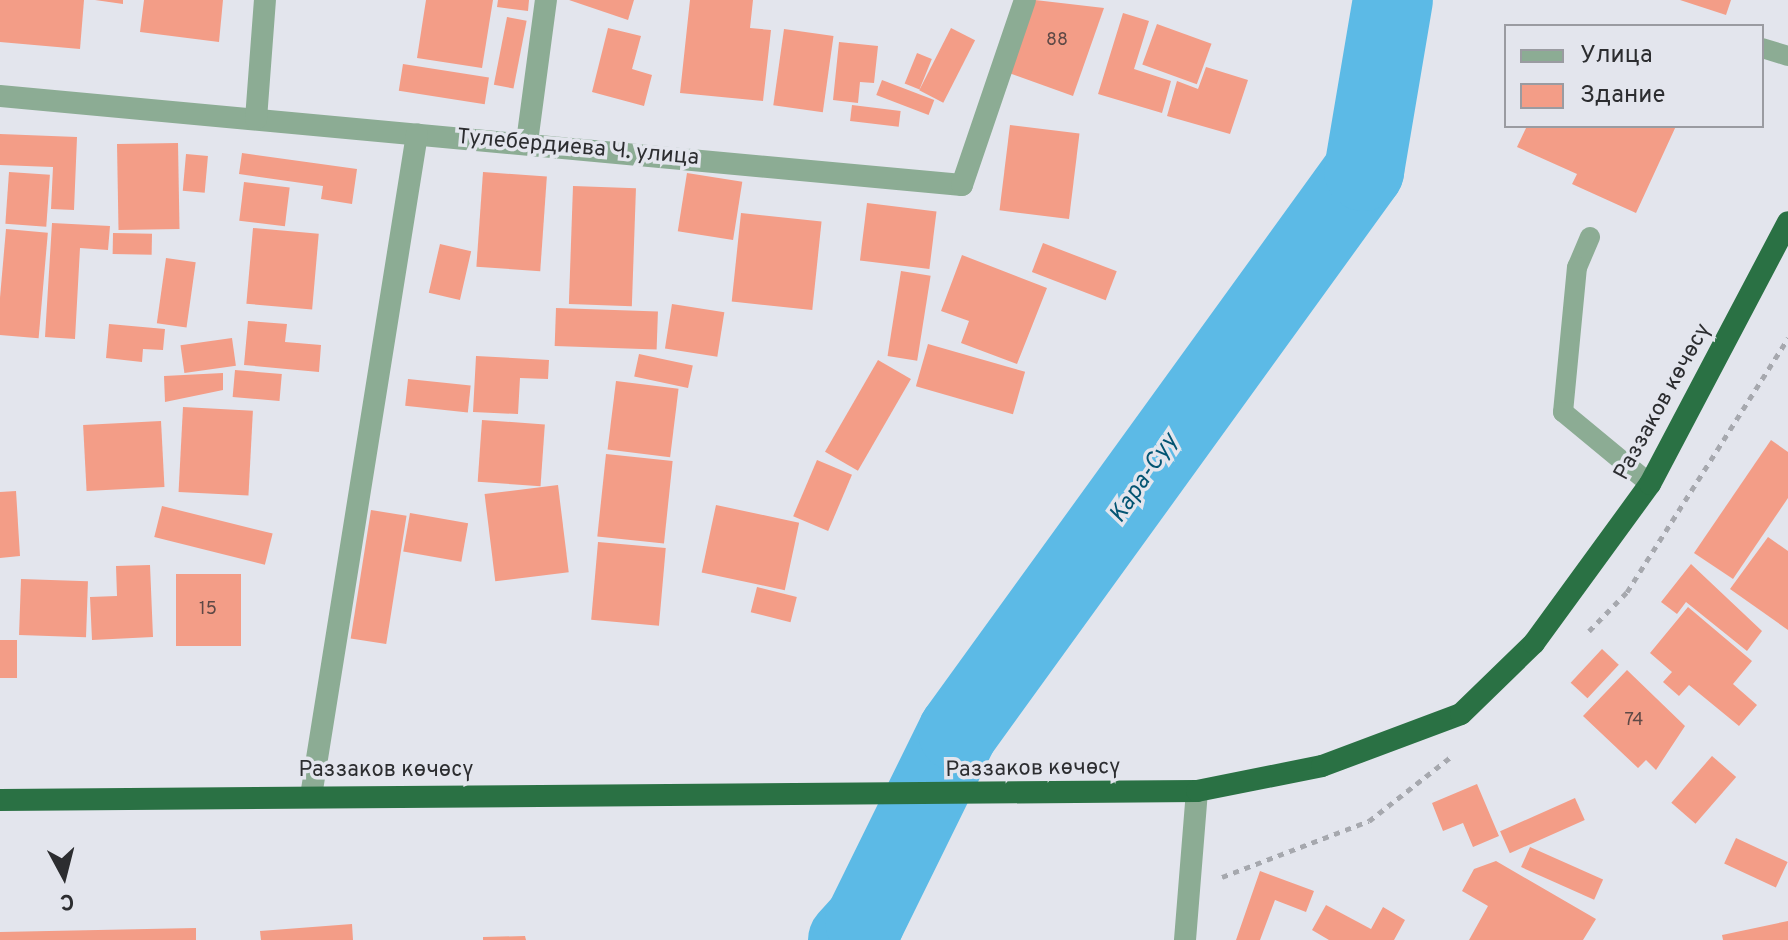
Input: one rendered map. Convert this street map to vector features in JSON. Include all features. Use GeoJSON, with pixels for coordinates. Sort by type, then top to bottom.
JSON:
{"type":"FeatureCollection","features":[{"type":"Feature","properties":{"kind":"highway","name":"Раззаков көчөсү"},"geometry":{"type":"LineString","coordinates":[[0,800],[311,796],[882,799],[1197,791],[1322,766],[1461,714],[1534,643],[1650,484],[1788,222]]}},
{"type":"Feature","properties":{"kind":"street"},"geometry":{"type":"LineString","coordinates":[[256,119],[265,0]]}},
{"type":"Feature","properties":{"kind":"street"},"geometry":{"type":"LineString","coordinates":[[527,142],[546,0]]}},
{"type":"Feature","properties":{"kind":"street","name":"Тулебердиева Ч. улица"},"geometry":{"type":"LineString","coordinates":[[0,96],[527,142],[962,185],[1025,0]]}},
{"type":"Feature","properties":{"kind":"street"},"geometry":{"type":"LineString","coordinates":[[311,796],[417,134]]}},
{"type":"Feature","properties":{"kind":"street"},"geometry":{"type":"LineString","coordinates":[[1185,940],[1197,791]]}},
{"type":"Feature","properties":{"kind":"lane"},"geometry":{"type":"LineString","coordinates":[[1764,49],[1788,56]]}},
{"type":"Feature","properties":{"kind":"lane"},"geometry":{"type":"LineString","coordinates":[[1590,237],[1577,267],[1563,412],[1650,484]]}},
{"type":"Feature","properties":{"kind":"building"},"geometry":{"type":"Polygon","coordinates":[[[0,0],[84,0],[80,49],[0,42],[0,0]]]}},
{"type":"Feature","properties":{"kind":"building"},"geometry":{"type":"Polygon","coordinates":[[[95,0],[123,0],[123,4],[95,0]]]}},
{"type":"Feature","properties":{"kind":"building"},"geometry":{"type":"Polygon","coordinates":[[[144,0],[223,0],[219,42],[140,32],[144,0]]]}},
{"type":"Feature","properties":{"kind":"building"},"geometry":{"type":"Polygon","coordinates":[[[426,0],[493,0],[482,68],[417,58],[426,0]]]}},
{"type":"Feature","properties":{"kind":"building"},"geometry":{"type":"Polygon","coordinates":[[[498,0],[529,0],[528,11],[497,7],[498,0]]]}},
{"type":"Feature","properties":{"kind":"building"},"geometry":{"type":"Polygon","coordinates":[[[569,0],[634,0],[628,20],[569,0]]]}},
{"type":"Feature","properties":{"kind":"building"},"geometry":{"type":"Polygon","coordinates":[[[690,0],[753,0],[750,28],[771,30],[763,101],[680,93],[690,0]]]}},
{"type":"Feature","properties":{"kind":"building"},"geometry":{"type":"Polygon","coordinates":[[[1035,0],[1104,8],[1073,96],[1009,73],[1035,0]]]}},
{"type":"Feature","properties":{"kind":"building"},"geometry":{"type":"Polygon","coordinates":[[[1680,0],[1731,0],[1726,15],[1680,0]]]}},
{"type":"Feature","properties":{"kind":"building"},"geometry":{"type":"Polygon","coordinates":[[[1123,13],[1149,21],[1134,69],[1171,81],[1162,113],[1098,94],[1123,13]]]}},
{"type":"Feature","properties":{"kind":"building"},"geometry":{"type":"Polygon","coordinates":[[[507,17],[527,21],[513,89],[494,85],[507,17]]]}},
{"type":"Feature","properties":{"kind":"building"},"geometry":{"type":"Polygon","coordinates":[[[1157,24],[1212,44],[1197,84],[1142,64],[1157,24]]]}},
{"type":"Feature","properties":{"kind":"building"},"geometry":{"type":"Polygon","coordinates":[[[608,28],[641,36],[632,69],[652,75],[644,106],[592,92],[608,28]]]}},
{"type":"Feature","properties":{"kind":"building"},"geometry":{"type":"Polygon","coordinates":[[[951,28],[975,40],[943,103],[919,90],[951,28]]]}},
{"type":"Feature","properties":{"kind":"building"},"geometry":{"type":"Polygon","coordinates":[[[784,29],[834,36],[823,112],[773,105],[784,29]]]}},
{"type":"Feature","properties":{"kind":"building"},"geometry":{"type":"Polygon","coordinates":[[[839,42],[878,46],[874,83],[860,82],[858,103],[833,100],[839,42]]]}},
{"type":"Feature","properties":{"kind":"building"},"geometry":{"type":"Polygon","coordinates":[[[917,53],[932,59],[919,90],[905,84],[917,53]]]}},
{"type":"Feature","properties":{"kind":"building"},"geometry":{"type":"Polygon","coordinates":[[[403,64],[489,78],[485,104],[399,91],[403,64]]]}},
{"type":"Feature","properties":{"kind":"building"},"geometry":{"type":"Polygon","coordinates":[[[1206,67],[1248,80],[1230,134],[1167,116],[1177,81],[1198,89],[1206,67]]]}},
{"type":"Feature","properties":{"kind":"building"},"geometry":{"type":"Polygon","coordinates":[[[882,80],[934,100],[929,115],[876,95],[882,80]]]}},
{"type":"Feature","properties":{"kind":"building"},"geometry":{"type":"Polygon","coordinates":[[[852,105],[901,111],[899,127],[850,121],[852,105]]]}},
{"type":"Feature","properties":{"kind":"building"},"geometry":{"type":"Polygon","coordinates":[[[1010,125],[1079,134],[1069,219],[1000,210],[1010,125]]]}},
{"type":"Feature","properties":{"kind":"building"},"geometry":{"type":"Polygon","coordinates":[[[1526,128],[1675,128],[1636,213],[1572,184],[1577,174],[1517,147],[1526,128]]]}},
{"type":"Feature","properties":{"kind":"building"},"geometry":{"type":"Polygon","coordinates":[[[0,134],[77,137],[74,210],[51,209],[53,167],[0,165],[0,134]]]}},
{"type":"Feature","properties":{"kind":"building"},"geometry":{"type":"Polygon","coordinates":[[[178,143],[180,229],[119,230],[117,144],[178,143]]]}},
{"type":"Feature","properties":{"kind":"building"},"geometry":{"type":"Polygon","coordinates":[[[242,153],[357,169],[352,204],[321,199],[323,186],[239,174],[242,153]]]}},
{"type":"Feature","properties":{"kind":"building"},"geometry":{"type":"Polygon","coordinates":[[[186,154],[208,156],[205,193],[183,191],[186,154]]]}},
{"type":"Feature","properties":{"kind":"building"},"geometry":{"type":"Polygon","coordinates":[[[9,172],[50,175],[46,227],[5,224],[9,172]]]}},
{"type":"Feature","properties":{"kind":"building"},"geometry":{"type":"Polygon","coordinates":[[[483,172],[547,176],[540,271],[476,267],[483,172]]]}},
{"type":"Feature","properties":{"kind":"building"},"geometry":{"type":"Polygon","coordinates":[[[687,173],[742,182],[733,240],[678,231],[687,173]]]}},
{"type":"Feature","properties":{"kind":"building"},"geometry":{"type":"Polygon","coordinates":[[[244,182],[290,188],[285,226],[239,221],[244,182]]]}},
{"type":"Feature","properties":{"kind":"building"},"geometry":{"type":"Polygon","coordinates":[[[573,186],[636,188],[632,306],[569,304],[573,186]]]}},
{"type":"Feature","properties":{"kind":"building"},"geometry":{"type":"Polygon","coordinates":[[[867,203],[936,212],[929,269],[860,261],[867,203]]]}},
{"type":"Feature","properties":{"kind":"building"},"geometry":{"type":"Polygon","coordinates":[[[741,213],[822,221],[812,310],[732,302],[741,213]]]}},
{"type":"Feature","properties":{"kind":"building"},"geometry":{"type":"Polygon","coordinates":[[[52,223],[110,226],[108,250],[80,248],[75,339],[45,337],[52,223]]]}},
{"type":"Feature","properties":{"kind":"building"},"geometry":{"type":"Polygon","coordinates":[[[253,228],[319,234],[312,309],[246,304],[253,228]]]}},
{"type":"Feature","properties":{"kind":"building"},"geometry":{"type":"Polygon","coordinates":[[[6,229],[48,233],[39,338],[0,335],[6,229]]]}},
{"type":"Feature","properties":{"kind":"building"},"geometry":{"type":"Polygon","coordinates":[[[113,233],[152,234],[152,255],[113,254],[113,233]]]}},
{"type":"Feature","properties":{"kind":"building"},"geometry":{"type":"Polygon","coordinates":[[[1043,243],[1117,271],[1106,300],[1032,272],[1043,243]]]}},
{"type":"Feature","properties":{"kind":"building"},"geometry":{"type":"Polygon","coordinates":[[[440,244],[471,251],[460,300],[429,293],[440,244]]]}},
{"type":"Feature","properties":{"kind":"building"},"geometry":{"type":"Polygon","coordinates":[[[962,255],[1047,288],[1017,364],[961,343],[969,321],[941,311],[962,255]]]}},
{"type":"Feature","properties":{"kind":"building"},"geometry":{"type":"Polygon","coordinates":[[[166,258],[196,262],[187,328],[157,323],[166,258]]]}},
{"type":"Feature","properties":{"kind":"building"},"geometry":{"type":"Polygon","coordinates":[[[901,271],[931,276],[917,361],[888,356],[901,271]]]}},
{"type":"Feature","properties":{"kind":"building"},"geometry":{"type":"Polygon","coordinates":[[[672,304],[724,312],[717,357],[665,348],[672,304]]]}},
{"type":"Feature","properties":{"kind":"building"},"geometry":{"type":"Polygon","coordinates":[[[556,308],[658,312],[657,350],[555,346],[556,308]]]}},
{"type":"Feature","properties":{"kind":"building"},"geometry":{"type":"Polygon","coordinates":[[[248,321],[287,324],[285,342],[321,345],[319,372],[244,365],[248,321]]]}},
{"type":"Feature","properties":{"kind":"building"},"geometry":{"type":"Polygon","coordinates":[[[109,324],[165,329],[163,350],[143,349],[142,362],[106,358],[109,324]]]}},
{"type":"Feature","properties":{"kind":"building"},"geometry":{"type":"Polygon","coordinates":[[[232,338],[236,366],[184,373],[181,345],[232,338]]]}},
{"type":"Feature","properties":{"kind":"building"},"geometry":{"type":"Polygon","coordinates":[[[928,344],[1025,372],[1013,414],[916,386],[928,344]]]}},
{"type":"Feature","properties":{"kind":"building"},"geometry":{"type":"Polygon","coordinates":[[[639,354],[693,365],[688,388],[634,376],[639,354]]]}},
{"type":"Feature","properties":{"kind":"building"},"geometry":{"type":"Polygon","coordinates":[[[476,356],[549,360],[548,379],[520,378],[518,414],[473,412],[476,356]]]}},
{"type":"Feature","properties":{"kind":"building"},"geometry":{"type":"Polygon","coordinates":[[[878,360],[911,379],[858,471],[825,452],[878,360]]]}},
{"type":"Feature","properties":{"kind":"building"},"geometry":{"type":"Polygon","coordinates":[[[235,370],[282,374],[279,401],[233,397],[235,370]]]}},
{"type":"Feature","properties":{"kind":"building"},"geometry":{"type":"Polygon","coordinates":[[[223,373],[223,390],[165,402],[164,376],[223,373]]]}},
{"type":"Feature","properties":{"kind":"building"},"geometry":{"type":"Polygon","coordinates":[[[408,379],[471,386],[468,412],[405,406],[408,379]]]}},
{"type":"Feature","properties":{"kind":"building"},"geometry":{"type":"Polygon","coordinates":[[[616,381],[679,389],[670,457],[608,449],[616,381]]]}},
{"type":"Feature","properties":{"kind":"building"},"geometry":{"type":"Polygon","coordinates":[[[183,407],[253,411],[248,496],[179,492],[183,407]]]}},
{"type":"Feature","properties":{"kind":"building"},"geometry":{"type":"Polygon","coordinates":[[[482,420],[545,424],[541,486],[478,482],[482,420]]]}},
{"type":"Feature","properties":{"kind":"building"},"geometry":{"type":"Polygon","coordinates":[[[161,421],[164,487],[87,491],[83,425],[161,421]]]}},
{"type":"Feature","properties":{"kind":"building"},"geometry":{"type":"Polygon","coordinates":[[[1771,440],[1788,452],[1788,498],[1733,579],[1694,553],[1771,440]]]}},
{"type":"Feature","properties":{"kind":"building"},"geometry":{"type":"Polygon","coordinates":[[[606,454],[673,461],[664,544],[597,537],[606,454]]]}},
{"type":"Feature","properties":{"kind":"building"},"geometry":{"type":"Polygon","coordinates":[[[817,460],[852,475],[828,531],[793,516],[817,460]]]}},
{"type":"Feature","properties":{"kind":"building"},"geometry":{"type":"Polygon","coordinates":[[[558,485],[569,572],[495,581],[485,494],[558,485]]]}},
{"type":"Feature","properties":{"kind":"building"},"geometry":{"type":"Polygon","coordinates":[[[16,491],[20,556],[0,558],[0,492],[16,491]]]}},
{"type":"Feature","properties":{"kind":"building"},"geometry":{"type":"Polygon","coordinates":[[[716,505],[799,523],[785,590],[702,572],[716,505]]]}},
{"type":"Feature","properties":{"kind":"building"},"geometry":{"type":"Polygon","coordinates":[[[162,506],[273,534],[265,565],[154,537],[162,506]]]}},
{"type":"Feature","properties":{"kind":"building"},"geometry":{"type":"Polygon","coordinates":[[[371,510],[407,516],[386,644],[351,638],[371,510]]]}},
{"type":"Feature","properties":{"kind":"building"},"geometry":{"type":"Polygon","coordinates":[[[410,513],[468,523],[461,562],[403,551],[410,513]]]}},
{"type":"Feature","properties":{"kind":"building"},"geometry":{"type":"Polygon","coordinates":[[[1768,537],[1788,551],[1788,630],[1730,589],[1768,537]]]}},
{"type":"Feature","properties":{"kind":"building"},"geometry":{"type":"Polygon","coordinates":[[[598,542],[666,548],[659,626],[591,620],[598,542]]]}},
{"type":"Feature","properties":{"kind":"building"},"geometry":{"type":"Polygon","coordinates":[[[1691,564],[1762,631],[1747,651],[1686,602],[1677,614],[1661,602],[1691,564]]]}},
{"type":"Feature","properties":{"kind":"building"},"geometry":{"type":"Polygon","coordinates":[[[150,565],[153,637],[92,640],[90,597],[117,596],[116,566],[150,565]]]}},
{"type":"Feature","properties":{"kind":"building"},"geometry":{"type":"Polygon","coordinates":[[[176,574],[241,574],[241,646],[176,646],[176,574]]]}},
{"type":"Feature","properties":{"kind":"building"},"geometry":{"type":"Polygon","coordinates":[[[21,579],[88,581],[86,637],[19,635],[21,579]]]}},
{"type":"Feature","properties":{"kind":"building"},"geometry":{"type":"Polygon","coordinates":[[[757,587],[797,597],[790,622],[751,612],[757,587]]]}},
{"type":"Feature","properties":{"kind":"building"},"geometry":{"type":"Polygon","coordinates":[[[1688,607],[1752,661],[1733,684],[1757,705],[1739,726],[1689,685],[1679,696],[1663,682],[1672,672],[1650,653],[1688,607]]]}},
{"type":"Feature","properties":{"kind":"building"},"geometry":{"type":"Polygon","coordinates":[[[0,640],[17,640],[17,678],[0,678],[0,640]]]}},
{"type":"Feature","properties":{"kind":"building"},"geometry":{"type":"Polygon","coordinates":[[[1602,649],[1619,665],[1587,698],[1571,683],[1602,649]]]}},
{"type":"Feature","properties":{"kind":"building"},"geometry":{"type":"Polygon","coordinates":[[[1627,670],[1685,726],[1656,770],[1646,760],[1638,768],[1583,716],[1627,670]]]}},
{"type":"Feature","properties":{"kind":"building"},"geometry":{"type":"Polygon","coordinates":[[[1712,756],[1736,777],[1695,824],[1671,803],[1712,756]]]}},
{"type":"Feature","properties":{"kind":"building"},"geometry":{"type":"Polygon","coordinates":[[[1477,784],[1499,836],[1473,847],[1463,823],[1443,831],[1432,803],[1477,784]]]}},
{"type":"Feature","properties":{"kind":"building"},"geometry":{"type":"Polygon","coordinates":[[[1575,798],[1585,820],[1510,853],[1500,831],[1575,798]]]}},
{"type":"Feature","properties":{"kind":"building"},"geometry":{"type":"Polygon","coordinates":[[[1736,838],[1788,862],[1776,887],[1724,863],[1736,838]]]}},
{"type":"Feature","properties":{"kind":"building"},"geometry":{"type":"Polygon","coordinates":[[[1530,847],[1603,880],[1594,900],[1521,867],[1530,847]]]}},
{"type":"Feature","properties":{"kind":"building"},"geometry":{"type":"Polygon","coordinates":[[[1496,861],[1596,919],[1583,940],[1469,940],[1488,906],[1462,891],[1474,869],[1496,861]]]}},
{"type":"Feature","properties":{"kind":"building"},"geometry":{"type":"Polygon","coordinates":[[[1260,871],[1314,891],[1306,912],[1275,900],[1260,940],[1236,940],[1260,871]]]}},
{"type":"Feature","properties":{"kind":"building"},"geometry":{"type":"Polygon","coordinates":[[[1326,905],[1371,929],[1383,907],[1405,920],[1394,940],[1329,940],[1312,930],[1326,905]]]}},
{"type":"Feature","properties":{"kind":"building"},"geometry":{"type":"Polygon","coordinates":[[[1788,921],[1788,940],[1723,940],[1722,935],[1788,921]]]}},
{"type":"Feature","properties":{"kind":"building"},"geometry":{"type":"Polygon","coordinates":[[[352,924],[353,940],[261,940],[260,931],[352,924]]]}},
{"type":"Feature","properties":{"kind":"building"},"geometry":{"type":"Polygon","coordinates":[[[196,928],[196,940],[0,940],[0,932],[196,928]]]}},
{"type":"Feature","properties":{"kind":"building"},"geometry":{"type":"Polygon","coordinates":[[[525,936],[526,940],[483,940],[483,937],[525,936]]]}},
{"type":"Feature","properties":{"kind":"waterway","name":"Кара-Суу"},"geometry":{"type":"LineString","coordinates":[[848,940],[865,921],[958,732],[1364,171],[1393,0]]}}]}
